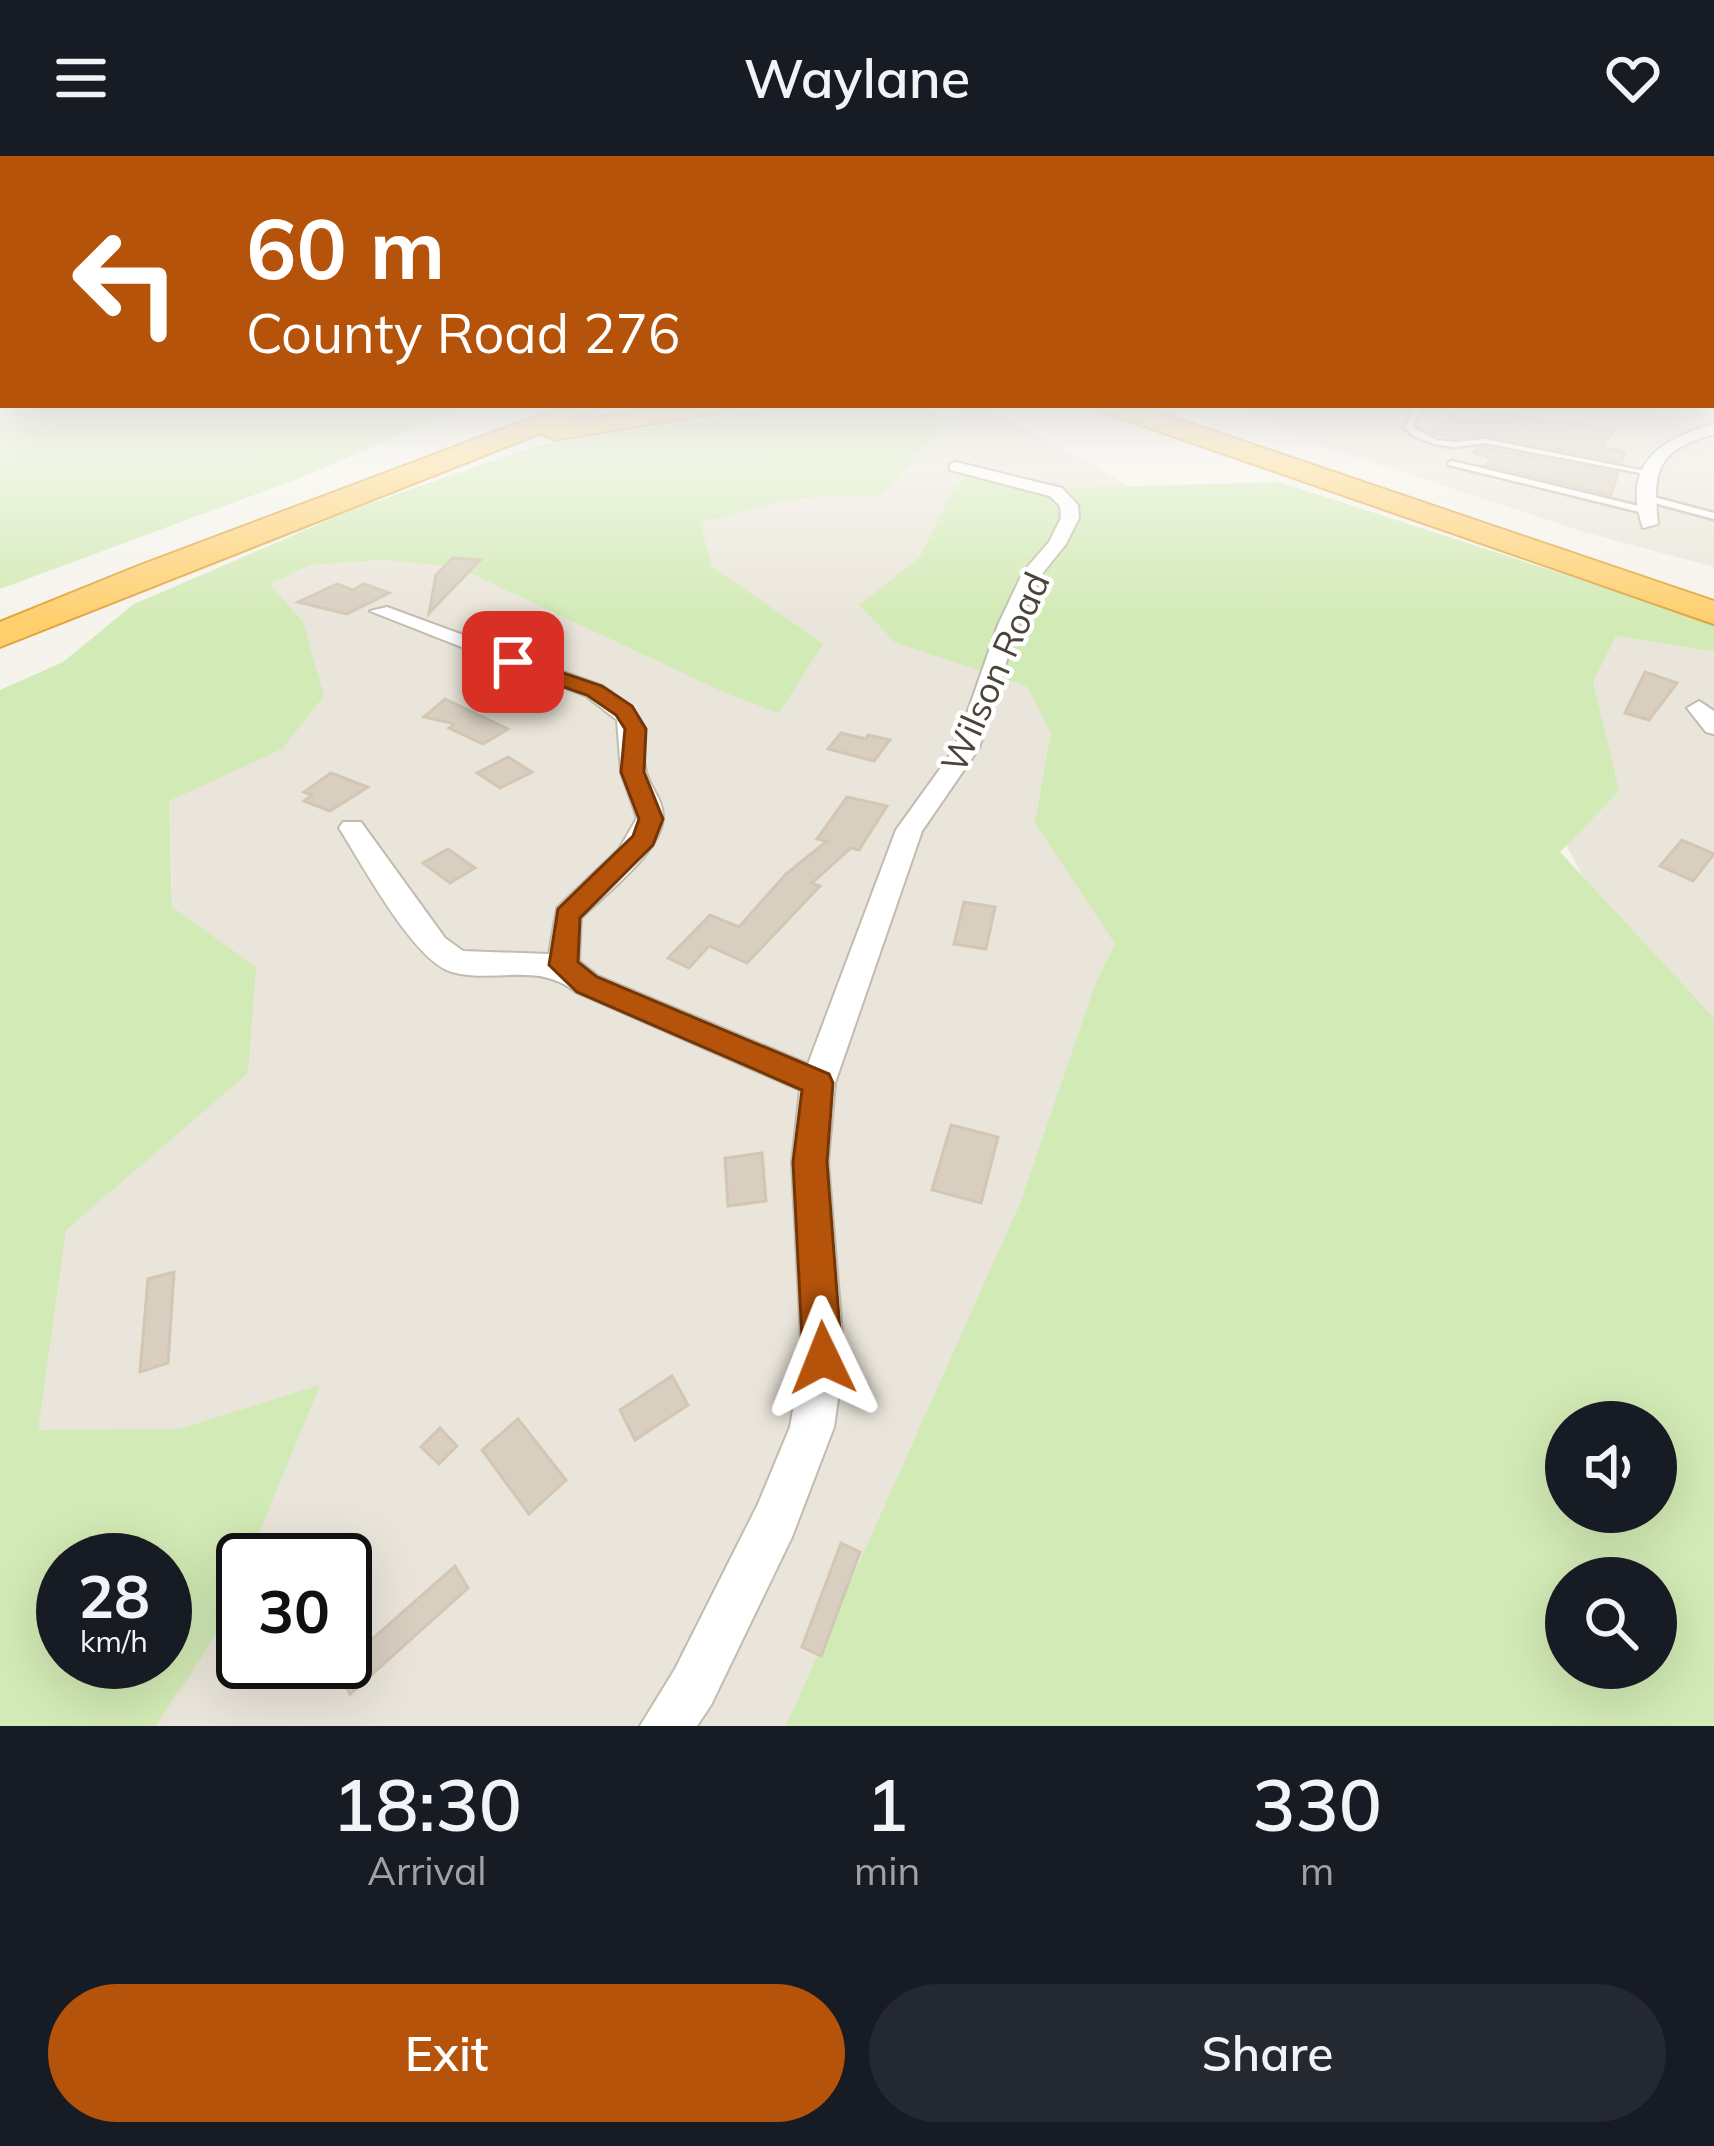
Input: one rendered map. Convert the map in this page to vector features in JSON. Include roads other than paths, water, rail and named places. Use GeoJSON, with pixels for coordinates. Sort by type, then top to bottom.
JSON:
{"type":"FeatureCollection","features":[{"type":"Feature","properties":{"kind":"highway"},"geometry":{"type":"LineString","coordinates":[[0,610],[381,475]]}},
{"type":"Feature","properties":{"kind":"highway"},"geometry":{"type":"LineString","coordinates":[[0,636],[382,475]]}},
{"type":"Feature","properties":{"kind":"highway"},"geometry":{"type":"LineString","coordinates":[[1313,475],[1714,613]]}},
{"type":"Feature","properties":{"kind":"highway"},"geometry":{"type":"LineString","coordinates":[[1368,475],[1714,590]]}},
{"type":"Feature","properties":{"kind":"street","name":"Wilson Road"},"geometry":{"type":"LineString","coordinates":[[818,1083],[909,830],[970,743],[1008,626],[1033,572],[1057,544],[1070,518],[1069,505],[1056,492],[989,475]]}},
{"type":"Feature","properties":{"kind":"street"},"geometry":{"type":"LineString","coordinates":[[1648,511],[1651,475]]}},
{"type":"Feature","properties":{"kind":"street"},"geometry":{"type":"LineString","coordinates":[[380,611],[595,691],[625,711],[635,729],[632,772],[651,819],[644,839],[567,915],[563,965]]}},
{"type":"Feature","properties":{"kind":"street"},"geometry":{"type":"LineString","coordinates":[[352,828],[434,946],[456,962],[563,965],[587,984],[818,1083],[810,1162],[823,1358],[812,1427],[766,1537],[693,1687],[666,1726]]}},
{"type":"Feature","properties":{"kind":"lane"},"geometry":{"type":"LineString","coordinates":[[1502,475],[1648,511],[1714,516]]}}]}
